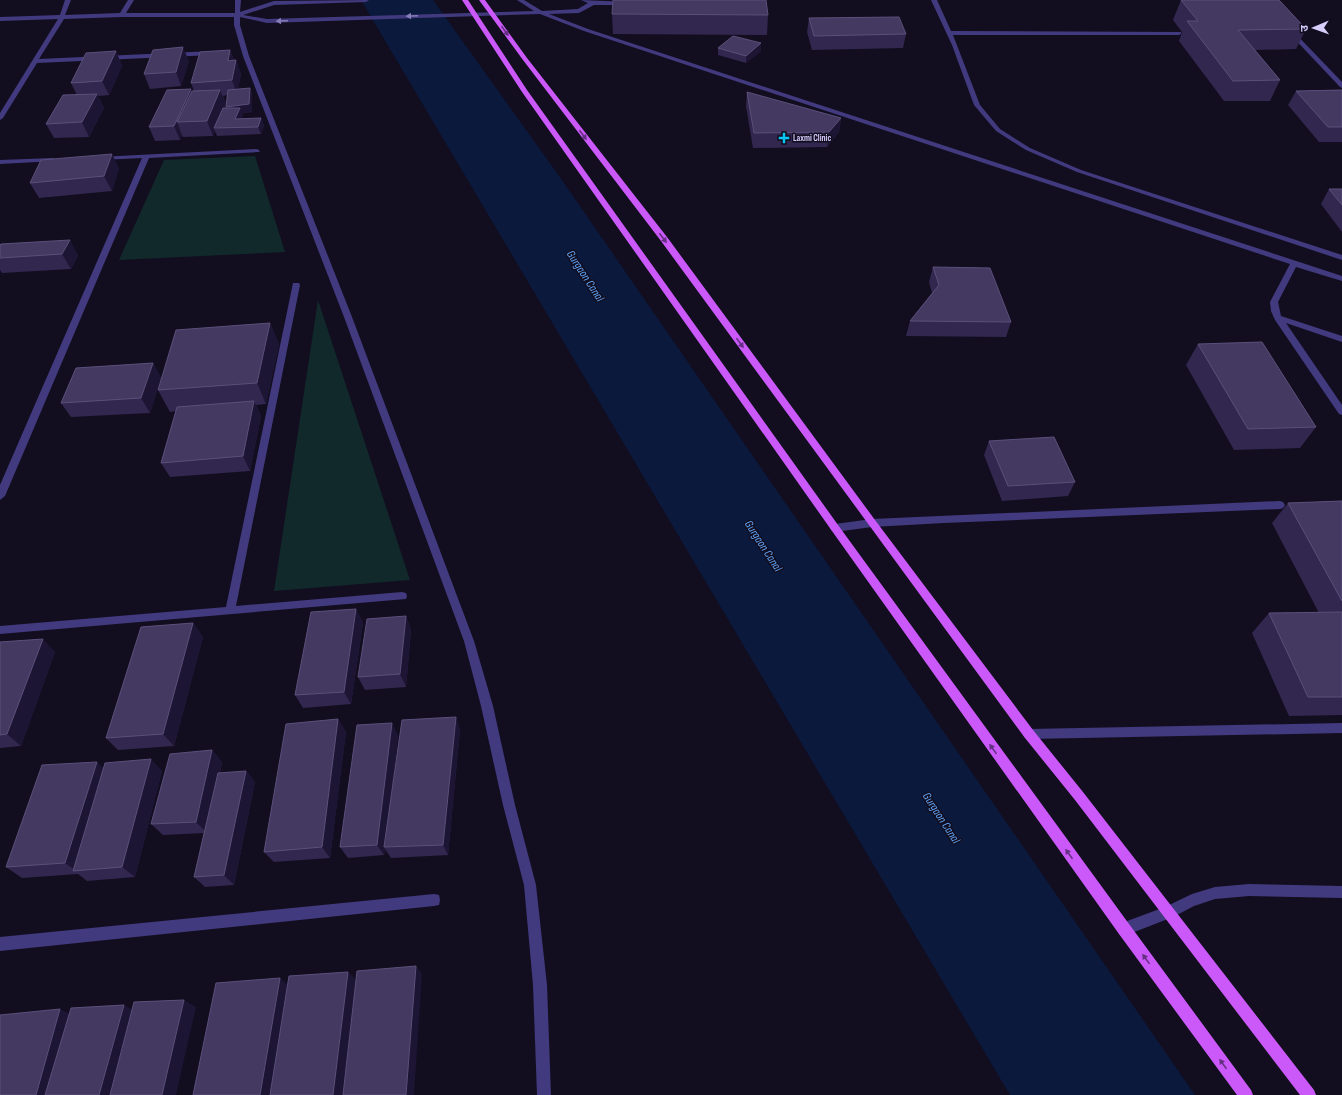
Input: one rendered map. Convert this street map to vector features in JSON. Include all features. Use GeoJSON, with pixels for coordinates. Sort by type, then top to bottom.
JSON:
{"type":"FeatureCollection","features":[{"type":"Feature","properties":{"kind":"main road"},"geometry":{"type":"LineString","coordinates":[[465,0],[524,90],[835,528],[1124,930],[1246,1095]]}},
{"type":"Feature","properties":{"kind":"main road"},"geometry":{"type":"LineString","coordinates":[[482,0],[525,59],[664,239],[1029,734],[1309,1095]]}},
{"type":"Feature","properties":{"kind":"street"},"geometry":{"type":"LineString","coordinates":[[0,118],[62,17],[68,0]]}},
{"type":"Feature","properties":{"kind":"street"},"geometry":{"type":"LineString","coordinates":[[122,15],[131,0]]}},
{"type":"Feature","properties":{"kind":"street"},"geometry":{"type":"LineString","coordinates":[[238,0],[237,25],[246,56],[348,317],[453,597],[469,641],[480,679],[509,805],[530,885],[540,985],[544,1095]]}},
{"type":"Feature","properties":{"kind":"street"},"geometry":{"type":"LineString","coordinates":[[237,15],[274,3],[366,0]]}},
{"type":"Feature","properties":{"kind":"street"},"geometry":{"type":"LineString","coordinates":[[520,0],[540,12],[586,30],[1342,279]]}},
{"type":"Feature","properties":{"kind":"street"},"geometry":{"type":"LineString","coordinates":[[584,0],[593,3],[632,2]]}},
{"type":"Feature","properties":{"kind":"street"},"geometry":{"type":"LineString","coordinates":[[934,0],[949,33],[977,105],[998,130],[1028,149],[1079,171],[1342,258]]}},
{"type":"Feature","properties":{"kind":"street"},"geometry":{"type":"LineString","coordinates":[[0,19],[122,15],[237,15],[267,21],[579,11],[593,3]]}},
{"type":"Feature","properties":{"kind":"street"},"geometry":{"type":"LineString","coordinates":[[1288,29],[1342,86]]}},
{"type":"Feature","properties":{"kind":"street"},"geometry":{"type":"LineString","coordinates":[[949,33],[1179,33]]}},
{"type":"Feature","properties":{"kind":"street"},"geometry":{"type":"LineString","coordinates":[[35,61],[223,52]]}},
{"type":"Feature","properties":{"kind":"street"},"geometry":{"type":"LineString","coordinates":[[92,158],[257,151]]}},
{"type":"Feature","properties":{"kind":"street"},"geometry":{"type":"LineString","coordinates":[[0,496],[146,156]]}},
{"type":"Feature","properties":{"kind":"street"},"geometry":{"type":"LineString","coordinates":[[0,162],[62,159]]}},
{"type":"Feature","properties":{"kind":"street"},"geometry":{"type":"LineString","coordinates":[[1294,264],[1274,302],[1275,310],[1278,318],[1342,412]]}},
{"type":"Feature","properties":{"kind":"street"},"geometry":{"type":"LineString","coordinates":[[230,611],[296,285]]}},
{"type":"Feature","properties":{"kind":"street"},"geometry":{"type":"LineString","coordinates":[[1278,318],[1342,339]]}},
{"type":"Feature","properties":{"kind":"street"},"geometry":{"type":"LineString","coordinates":[[835,528],[872,523],[1280,505]]}},
{"type":"Feature","properties":{"kind":"street"},"geometry":{"type":"LineString","coordinates":[[0,630],[402,596]]}},
{"type":"Feature","properties":{"kind":"street"},"geometry":{"type":"LineString","coordinates":[[1029,734],[1342,728]]}},
{"type":"Feature","properties":{"kind":"street"},"geometry":{"type":"LineString","coordinates":[[1124,930],[1168,912],[1192,900],[1215,894],[1249,890],[1342,892]]}},
{"type":"Feature","properties":{"kind":"street"},"geometry":{"type":"LineString","coordinates":[[0,944],[434,900]]}},
{"type":"Feature","properties":{"kind":"green space"},"geometry":{"type":"Polygon","coordinates":[[[255,156],[285,252],[119,260],[164,160],[255,156]]]}},
{"type":"Feature","properties":{"kind":"green space"},"geometry":{"type":"Polygon","coordinates":[[[318,300],[410,580],[274,591],[318,300]]]}},
{"type":"Feature","properties":{"kind":"water","name":"Gurgaon Canal"},"geometry":{"type":"Polygon","coordinates":[[[361,0],[433,0],[557,173],[1195,1095],[1010,1095],[361,0]]]}},
{"type":"Feature","properties":{"kind":"building"},"geometry":{"type":"Polygon","coordinates":[[[613,0],[766,0],[768,15],[612,14],[613,0]]]}},
{"type":"Feature","properties":{"kind":"building"},"geometry":{"type":"Polygon","coordinates":[[[1181,0],[1279,0],[1306,29],[1238,30],[1280,80],[1233,81],[1187,21],[1198,21],[1181,0]]]}},
{"type":"Feature","properties":{"kind":"building"},"geometry":{"type":"Polygon","coordinates":[[[899,17],[906,34],[814,36],[809,18],[899,17]]]}},
{"type":"Feature","properties":{"kind":"building"},"geometry":{"type":"Polygon","coordinates":[[[733,36],[761,43],[746,56],[718,48],[733,36]]]}},
{"type":"Feature","properties":{"kind":"building"},"geometry":{"type":"Polygon","coordinates":[[[183,47],[176,72],[144,74],[153,50],[183,47]]]}},
{"type":"Feature","properties":{"kind":"building"},"geometry":{"type":"Polygon","coordinates":[[[230,50],[228,61],[236,60],[232,80],[191,83],[200,52],[230,50]]]}},
{"type":"Feature","properties":{"kind":"building"},"geometry":{"type":"Polygon","coordinates":[[[116,51],[102,81],[71,83],[86,53],[116,51]]]}},
{"type":"Feature","properties":{"kind":"building"},"geometry":{"type":"Polygon","coordinates":[[[250,88],[249,104],[226,107],[228,90],[250,88]]]}},
{"type":"Feature","properties":{"kind":"building"},"geometry":{"type":"Polygon","coordinates":[[[191,89],[174,126],[149,127],[167,90],[191,89]]]}},
{"type":"Feature","properties":{"kind":"building"},"geometry":{"type":"Polygon","coordinates":[[[220,90],[207,121],[177,122],[192,91],[220,90]]]}},
{"type":"Feature","properties":{"kind":"building"},"geometry":{"type":"Polygon","coordinates":[[[1342,90],[1342,127],[1328,127],[1296,91],[1342,90]]]}},
{"type":"Feature","properties":{"kind":"building"},"geometry":{"type":"Polygon","coordinates":[[[747,92],[841,118],[829,132],[754,133],[747,92]]]}},
{"type":"Feature","properties":{"kind":"building"},"geometry":{"type":"Polygon","coordinates":[[[97,94],[82,122],[46,124],[63,95],[97,94]]]}},
{"type":"Feature","properties":{"kind":"building"},"geometry":{"type":"Polygon","coordinates":[[[223,108],[240,108],[235,119],[261,118],[258,127],[214,128],[223,108]]]}},
{"type":"Feature","properties":{"kind":"building"},"geometry":{"type":"Polygon","coordinates":[[[112,154],[104,176],[30,183],[41,160],[112,154]]]}},
{"type":"Feature","properties":{"kind":"building"},"geometry":{"type":"Polygon","coordinates":[[[1329,189],[1342,189],[1342,205],[1329,189]]]}},
{"type":"Feature","properties":{"kind":"building"},"geometry":{"type":"Polygon","coordinates":[[[70,240],[62,254],[0,258],[1,244],[70,240]]]}},
{"type":"Feature","properties":{"kind":"building"},"geometry":{"type":"Polygon","coordinates":[[[933,267],[990,268],[1011,322],[910,321],[939,285],[933,267]]]}},
{"type":"Feature","properties":{"kind":"building"},"geometry":{"type":"Polygon","coordinates":[[[270,323],[257,383],[158,390],[176,330],[270,323]]]}},
{"type":"Feature","properties":{"kind":"building"},"geometry":{"type":"Polygon","coordinates":[[[1262,342],[1316,427],[1248,429],[1198,344],[1262,342]]]}},
{"type":"Feature","properties":{"kind":"building"},"geometry":{"type":"Polygon","coordinates":[[[153,363],[141,398],[61,403],[76,368],[153,363]]]}},
{"type":"Feature","properties":{"kind":"building"},"geometry":{"type":"Polygon","coordinates":[[[254,401],[243,456],[161,463],[177,407],[254,401]]]}},
{"type":"Feature","properties":{"kind":"building"},"geometry":{"type":"Polygon","coordinates":[[[1054,437],[1075,482],[1008,486],[989,441],[1054,437]]]}},
{"type":"Feature","properties":{"kind":"building"},"geometry":{"type":"Polygon","coordinates":[[[1342,501],[1342,601],[1288,503],[1342,501]]]}},
{"type":"Feature","properties":{"kind":"building"},"geometry":{"type":"Polygon","coordinates":[[[356,609],[344,692],[295,695],[311,612],[356,609]]]}},
{"type":"Feature","properties":{"kind":"building"},"geometry":{"type":"Polygon","coordinates":[[[1342,612],[1342,697],[1308,697],[1269,613],[1342,612]]]}},
{"type":"Feature","properties":{"kind":"building"},"geometry":{"type":"Polygon","coordinates":[[[406,616],[400,674],[358,677],[367,619],[406,616]]]}},
{"type":"Feature","properties":{"kind":"building"},"geometry":{"type":"Polygon","coordinates":[[[193,623],[163,734],[106,738],[141,627],[193,623]]]}},
{"type":"Feature","properties":{"kind":"building"},"geometry":{"type":"Polygon","coordinates":[[[43,639],[7,734],[0,735],[0,642],[43,639]]]}},
{"type":"Feature","properties":{"kind":"building"},"geometry":{"type":"Polygon","coordinates":[[[456,717],[443,845],[384,847],[402,720],[456,717]]]}},
{"type":"Feature","properties":{"kind":"building"},"geometry":{"type":"Polygon","coordinates":[[[338,719],[322,847],[264,852],[286,724],[338,719]]]}},
{"type":"Feature","properties":{"kind":"building"},"geometry":{"type":"Polygon","coordinates":[[[392,723],[377,845],[340,847],[357,725],[392,723]]]}},
{"type":"Feature","properties":{"kind":"building"},"geometry":{"type":"Polygon","coordinates":[[[212,750],[196,822],[151,824],[170,754],[212,750]]]}},
{"type":"Feature","properties":{"kind":"building"},"geometry":{"type":"Polygon","coordinates":[[[151,759],[122,867],[73,871],[105,763],[151,759]]]}},
{"type":"Feature","properties":{"kind":"building"},"geometry":{"type":"Polygon","coordinates":[[[97,762],[65,863],[6,867],[42,765],[97,762]]]}},
{"type":"Feature","properties":{"kind":"building"},"geometry":{"type":"Polygon","coordinates":[[[246,771],[224,875],[194,877],[218,773],[246,771]]]}},
{"type":"Feature","properties":{"kind":"building"},"geometry":{"type":"Polygon","coordinates":[[[416,966],[406,1095],[343,1095],[357,971],[416,966]]]}},
{"type":"Feature","properties":{"kind":"building"},"geometry":{"type":"Polygon","coordinates":[[[348,972],[333,1095],[270,1095],[289,976],[348,972]]]}},
{"type":"Feature","properties":{"kind":"building"},"geometry":{"type":"Polygon","coordinates":[[[280,978],[260,1095],[193,1095],[216,983],[280,978]]]}},
{"type":"Feature","properties":{"kind":"building"},"geometry":{"type":"Polygon","coordinates":[[[184,1000],[162,1095],[110,1095],[134,1002],[184,1000]]]}},
{"type":"Feature","properties":{"kind":"building"},"geometry":{"type":"Polygon","coordinates":[[[124,1005],[99,1095],[45,1095],[71,1008],[124,1005]]]}},
{"type":"Feature","properties":{"kind":"building"},"geometry":{"type":"Polygon","coordinates":[[[60,1009],[36,1095],[0,1095],[0,1015],[60,1009]]]}},
{"type":"Feature","properties":{"kind":"place","name":"Laxmi Clinic"},"geometry":{"type":"Point","coordinates":[784,138]}}]}
